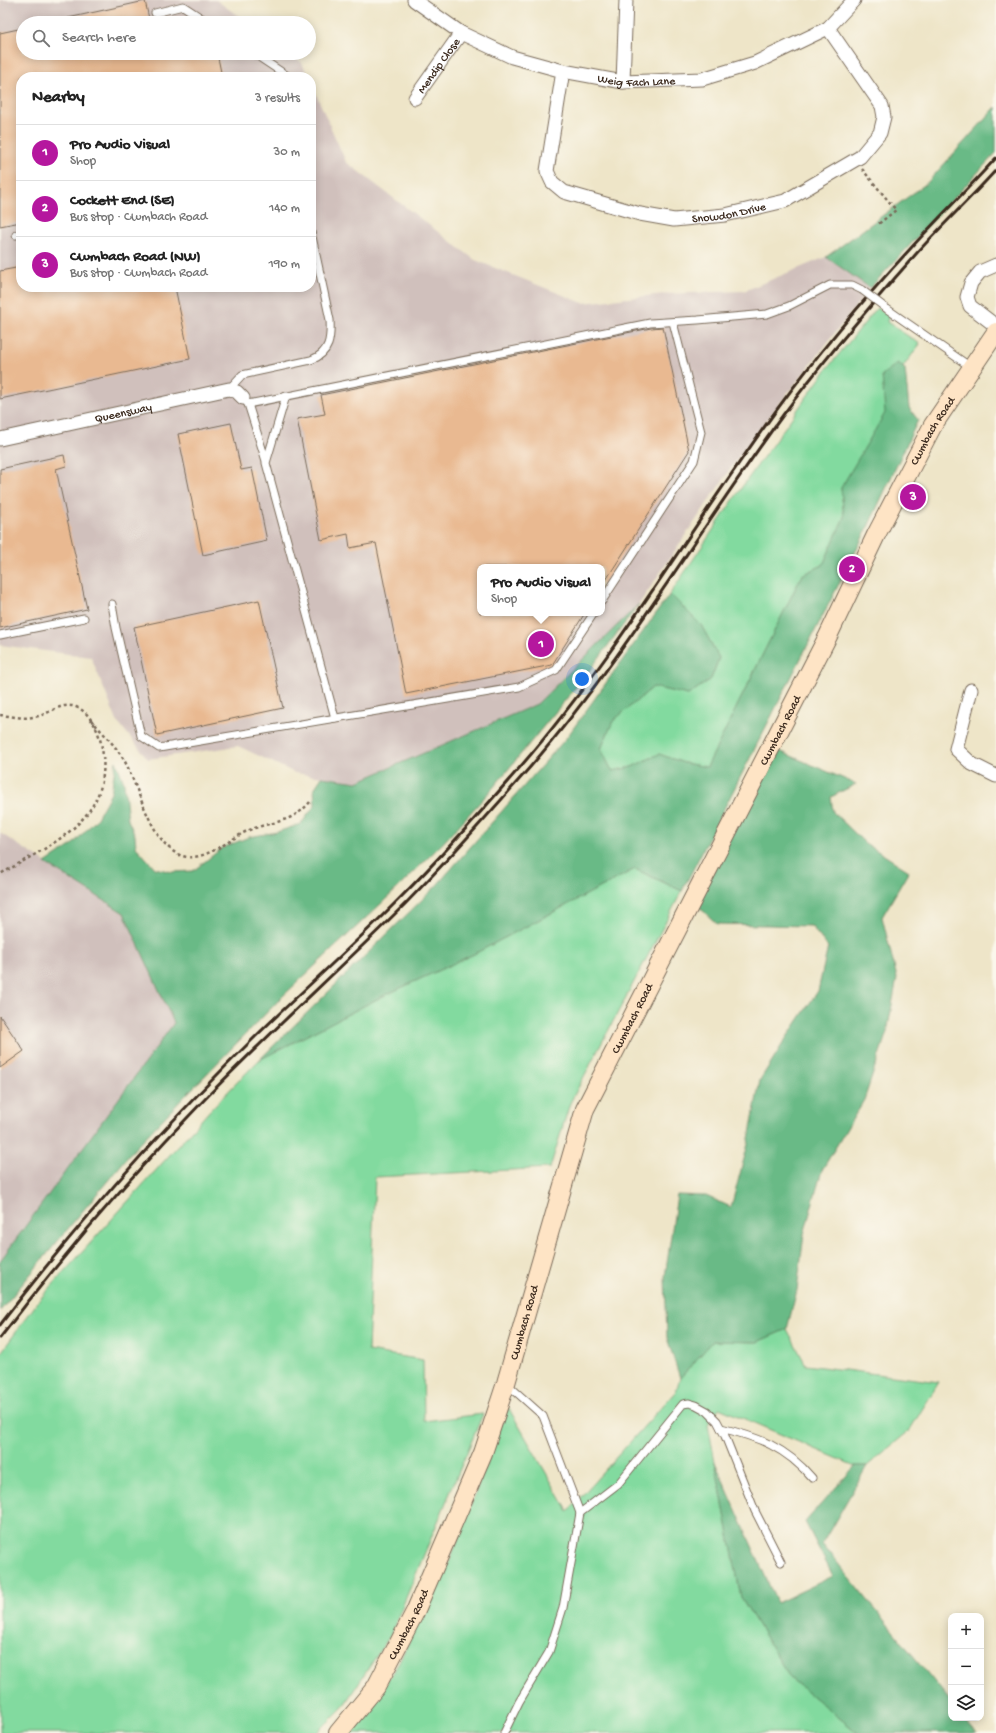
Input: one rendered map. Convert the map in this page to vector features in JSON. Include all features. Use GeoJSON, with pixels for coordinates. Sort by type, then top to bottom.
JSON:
{"type":"FeatureCollection","features":[{"type":"Feature","properties":{"kind":"main road","name":"Cwmbach Road"},"geometry":{"type":"LineString","coordinates":[[338,1733],[376,1687],[415,1612],[483,1453],[506,1383],[585,1109],[824,643],[933,425],[996,332]]}},
{"type":"Feature","properties":{"kind":"street","name":"Weig Fach Lane"},"geometry":{"type":"LineString","coordinates":[[414,0],[461,33],[512,57],[563,71],[623,82],[702,79],[755,63],[828,28],[854,0]]}},
{"type":"Feature","properties":{"kind":"street"},"geometry":{"type":"LineString","coordinates":[[623,82],[626,0]]}},
{"type":"Feature","properties":{"kind":"street","name":"Snowdon Drive"},"geometry":{"type":"LineString","coordinates":[[563,71],[547,171],[552,182],[564,192],[640,214],[674,220],[725,215],[786,201],[860,157],[880,133],[884,117],[882,106],[828,28]]}},
{"type":"Feature","properties":{"kind":"street","name":"Mendip Close"},"geometry":{"type":"LineString","coordinates":[[415,98],[461,33]]}},
{"type":"Feature","properties":{"kind":"street"},"geometry":{"type":"LineString","coordinates":[[996,265],[980,272],[970,284],[967,297],[970,306],[996,326]]}},
{"type":"Feature","properties":{"kind":"street"},"geometry":{"type":"LineString","coordinates":[[228,389],[237,392],[246,401]]}},
{"type":"Feature","properties":{"kind":"street","name":"Queensway"},"geometry":{"type":"LineString","coordinates":[[0,439],[228,389]]}},
{"type":"Feature","properties":{"kind":"street"},"geometry":{"type":"LineString","coordinates":[[971,690],[956,749],[972,764],[996,776]]}},
{"type":"Feature","properties":{"kind":"lane"},"geometry":{"type":"LineString","coordinates":[[155,12],[183,6],[198,16]]}},
{"type":"Feature","properties":{"kind":"lane"},"geometry":{"type":"LineString","coordinates":[[264,60],[282,72]]}},
{"type":"Feature","properties":{"kind":"lane"},"geometry":{"type":"LineString","coordinates":[[228,389],[242,374],[319,358],[328,346],[331,334],[330,320],[316,255]]}},
{"type":"Feature","properties":{"kind":"lane"},"geometry":{"type":"LineString","coordinates":[[335,718],[266,463],[246,401],[286,396],[370,381],[650,323],[767,314],[789,306],[830,285],[852,285],[862,290],[972,368]]}},
{"type":"Feature","properties":{"kind":"lane"},"geometry":{"type":"LineString","coordinates":[[605,596],[694,461],[701,432],[673,322]]}},
{"type":"Feature","properties":{"kind":"lane"},"geometry":{"type":"LineString","coordinates":[[266,463],[286,396]]}},
{"type":"Feature","properties":{"kind":"lane"},"geometry":{"type":"LineString","coordinates":[[112,604],[116,628],[141,736],[160,748],[519,687],[556,670],[592,616]]}},
{"type":"Feature","properties":{"kind":"lane"},"geometry":{"type":"LineString","coordinates":[[0,635],[84,618]]}},
{"type":"Feature","properties":{"kind":"lane"},"geometry":{"type":"LineString","coordinates":[[504,1733],[519,1702],[549,1652],[563,1608],[580,1513],[543,1416],[506,1383]]}},
{"type":"Feature","properties":{"kind":"lane"},"geometry":{"type":"LineString","coordinates":[[580,1513],[618,1484],[683,1404],[689,1403],[707,1411],[717,1421],[755,1511],[781,1562]]}},
{"type":"Feature","properties":{"kind":"lane"},"geometry":{"type":"LineString","coordinates":[[721,1428],[751,1435],[774,1446],[801,1465],[812,1478]]}},
{"type":"Feature","properties":{"kind":"path"},"geometry":{"type":"LineString","coordinates":[[860,166],[896,210],[877,225]]}},
{"type":"Feature","properties":{"kind":"path"},"geometry":{"type":"LineString","coordinates":[[0,716],[34,717],[51,709],[70,705],[85,712],[112,742],[124,760],[160,838],[172,851],[184,856],[194,857],[207,853],[246,832],[290,818],[304,809],[310,802]]}},
{"type":"Feature","properties":{"kind":"path"},"geometry":{"type":"LineString","coordinates":[[0,874],[63,837],[84,818],[97,799],[104,779],[103,754],[101,740],[91,720]]}},
{"type":"Feature","properties":{"kind":"shaded area"},"geometry":{"type":"Polygon","coordinates":[[[0,0],[216,0],[238,16],[16,16],[16,60],[298,60],[302,63],[306,72],[16,72],[16,292],[316,292],[316,94],[346,162],[475,260],[583,303],[665,294],[744,291],[826,257],[870,288],[742,452],[639,604],[537,704],[357,782],[295,773],[238,746],[148,759],[117,721],[91,657],[0,645],[0,0]]]}},
{"type":"Feature","properties":{"kind":"shaded area"},"geometry":{"type":"Polygon","coordinates":[[[0,833],[124,913],[174,1023],[0,1261],[0,833]]]}},
{"type":"Feature","properties":{"kind":"green space"},"geometry":{"type":"Polygon","coordinates":[[[996,107],[996,153],[870,288],[826,257],[927,183],[996,107]]]}},
{"type":"Feature","properties":{"kind":"green space"},"geometry":{"type":"Polygon","coordinates":[[[877,308],[889,315],[887,322],[920,344],[903,367],[898,363],[882,375],[886,413],[841,488],[844,517],[823,565],[802,575],[707,767],[684,763],[659,754],[632,767],[612,771],[601,749],[613,721],[653,687],[688,695],[711,679],[719,658],[701,625],[670,594],[742,487],[826,370],[877,308]]]}},
{"type":"Feature","properties":{"kind":"green space"},"geometry":{"type":"Polygon","coordinates":[[[898,363],[905,369],[909,408],[918,420],[866,531],[682,891],[635,869],[474,954],[381,997],[259,1060],[437,885],[567,737],[670,594],[701,625],[719,658],[711,679],[688,695],[653,687],[613,721],[601,749],[612,771],[632,767],[659,754],[684,763],[707,767],[802,575],[823,565],[844,517],[841,488],[885,413],[882,375],[898,363]]]}},
{"type":"Feature","properties":{"kind":"green space"},"geometry":{"type":"Polygon","coordinates":[[[639,604],[586,675],[492,789],[442,844],[401,885],[284,995],[136,1147],[0,1311],[0,1261],[174,1023],[124,913],[45,863],[72,845],[96,820],[111,793],[116,761],[124,783],[128,820],[135,835],[136,847],[155,868],[172,872],[193,871],[222,848],[249,837],[277,832],[301,824],[315,805],[314,789],[322,777],[357,782],[537,704],[639,604]]]}},
{"type":"Feature","properties":{"kind":"green space"},"geometry":{"type":"Polygon","coordinates":[[[775,749],[856,784],[831,797],[833,812],[865,843],[909,871],[882,917],[897,978],[887,1032],[864,1100],[822,1170],[804,1234],[797,1290],[787,1329],[757,1342],[713,1341],[680,1378],[667,1338],[665,1277],[677,1195],[706,1196],[731,1207],[748,1144],[760,1080],[818,991],[828,947],[811,926],[717,924],[696,904],[775,749]]]}},
{"type":"Feature","properties":{"kind":"green space"},"geometry":{"type":"Polygon","coordinates":[[[635,869],[682,891],[570,1103],[550,1168],[375,1177],[368,1351],[423,1360],[424,1421],[483,1414],[390,1636],[342,1708],[317,1733],[0,1733],[0,1354],[40,1299],[212,1108],[259,1060],[381,997],[474,954],[635,869]]]}},
{"type":"Feature","properties":{"kind":"green space"},"geometry":{"type":"Polygon","coordinates":[[[787,1329],[806,1365],[939,1382],[909,1431],[867,1466],[855,1466],[719,1408],[708,1425],[741,1597],[790,1678],[858,1733],[345,1733],[393,1673],[447,1568],[508,1407],[568,1511],[676,1391],[680,1378],[713,1341],[757,1342],[787,1329]]]}},
{"type":"Feature","properties":{"kind":"green space"},"geometry":{"type":"Polygon","coordinates":[[[715,1462],[777,1603],[833,1576],[805,1522],[855,1466],[867,1466],[822,1544],[948,1698],[948,1721],[967,1721],[977,1733],[858,1733],[790,1678],[741,1597],[715,1462]]]}},
{"type":"Feature","properties":{"kind":"building"},"geometry":{"type":"Polygon","coordinates":[[[145,1],[148,16],[77,16],[145,1]]]}},
{"type":"Feature","properties":{"kind":"building"},"geometry":{"type":"Polygon","coordinates":[[[16,30],[16,60],[218,60],[221,72],[16,72],[16,223],[0,226],[0,33],[16,30]]]}},
{"type":"Feature","properties":{"kind":"building"},"geometry":{"type":"Polygon","coordinates":[[[16,268],[16,292],[176,292],[190,359],[0,399],[0,271],[16,268]]]}},
{"type":"Feature","properties":{"kind":"building"},"geometry":{"type":"Polygon","coordinates":[[[663,327],[689,451],[605,581],[605,564],[477,564],[477,616],[583,616],[552,665],[406,694],[376,543],[350,548],[348,534],[321,540],[297,419],[325,414],[321,395],[651,328],[663,327]]]}},
{"type":"Feature","properties":{"kind":"building"},"geometry":{"type":"Polygon","coordinates":[[[231,423],[241,470],[252,468],[267,541],[203,555],[178,434],[231,423]]]}},
{"type":"Feature","properties":{"kind":"building"},"geometry":{"type":"Polygon","coordinates":[[[64,455],[66,466],[56,469],[87,609],[0,628],[0,469],[64,455]]]}},
{"type":"Feature","properties":{"kind":"building"},"geometry":{"type":"Polygon","coordinates":[[[259,600],[283,708],[157,735],[134,627],[259,600]]]}},
{"type":"Feature","properties":{"kind":"building"},"geometry":{"type":"Polygon","coordinates":[[[0,1016],[24,1051],[0,1068],[0,1016]]]}},
{"type":"Feature","properties":{"kind":"railway"},"geometry":{"type":"LineString","coordinates":[[0,1325],[60,1249],[155,1140],[256,1036],[417,881],[521,766],[556,724],[622,635],[746,453],[809,367],[893,267],[996,158]]}},
{"type":"Feature","properties":{"kind":"railway"},"geometry":{"type":"LineString","coordinates":[[0,1338],[49,1276],[152,1155],[255,1049],[406,903],[438,870],[531,766],[630,638],[783,415],[831,353],[916,254],[996,170]]}},
{"type":"Feature","properties":{"kind":"place","name":"Cwmbach Road (NW)"},"geometry":{"type":"Point","coordinates":[913,497]}},
{"type":"Feature","properties":{"kind":"place","name":"Cockett End (SE)"},"geometry":{"type":"Point","coordinates":[852,569]}},
{"type":"Feature","properties":{"kind":"place","name":"Pro Audio Visual"},"geometry":{"type":"Point","coordinates":[541,644]}}]}
